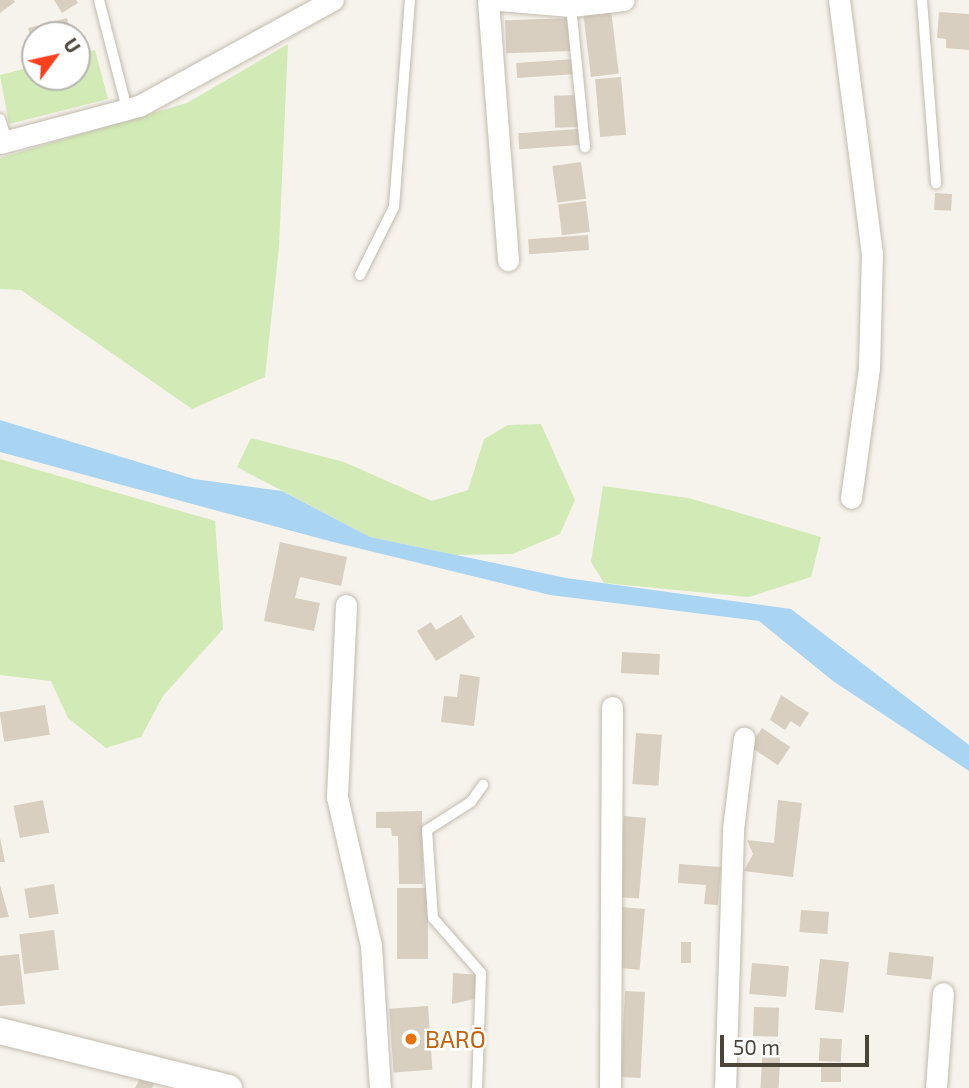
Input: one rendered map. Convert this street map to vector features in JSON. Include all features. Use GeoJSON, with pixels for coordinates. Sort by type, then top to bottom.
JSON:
{"type":"FeatureCollection","features":[{"type":"Feature","properties":{"kind":"street"},"geometry":{"type":"LineString","coordinates":[[4,142],[127,108],[171,92],[333,0]]}},
{"type":"Feature","properties":{"kind":"street"},"geometry":{"type":"LineString","coordinates":[[488,0],[508,260]]}},
{"type":"Feature","properties":{"kind":"street"},"geometry":{"type":"LineString","coordinates":[[499,0],[540,1],[571,6],[624,0]]}},
{"type":"Feature","properties":{"kind":"street"},"geometry":{"type":"LineString","coordinates":[[839,0],[872,253],[869,368],[851,498]]}},
{"type":"Feature","properties":{"kind":"street"},"geometry":{"type":"LineString","coordinates":[[346,605],[337,797],[372,946],[380,1088]]}},
{"type":"Feature","properties":{"kind":"street"},"geometry":{"type":"LineString","coordinates":[[610,1088],[612,707]]}},
{"type":"Feature","properties":{"kind":"street"},"geometry":{"type":"LineString","coordinates":[[725,1088],[734,819],[744,738]]}},
{"type":"Feature","properties":{"kind":"street"},"geometry":{"type":"LineString","coordinates":[[936,1088],[943,993]]}},
{"type":"Feature","properties":{"kind":"street"},"geometry":{"type":"LineString","coordinates":[[0,1031],[229,1088]]}},
{"type":"Feature","properties":{"kind":"lane"},"geometry":{"type":"LineString","coordinates":[[99,0],[127,108]]}},
{"type":"Feature","properties":{"kind":"lane"},"geometry":{"type":"LineString","coordinates":[[360,275],[394,206],[410,0]]}},
{"type":"Feature","properties":{"kind":"lane"},"geometry":{"type":"LineString","coordinates":[[922,0],[936,183]]}},
{"type":"Feature","properties":{"kind":"lane"},"geometry":{"type":"LineString","coordinates":[[571,6],[585,147]]}},
{"type":"Feature","properties":{"kind":"lane"},"geometry":{"type":"LineString","coordinates":[[0,119],[4,142]]}},
{"type":"Feature","properties":{"kind":"lane"},"geometry":{"type":"LineString","coordinates":[[477,1088],[481,973],[433,918],[427,830],[471,802],[483,785]]}},
{"type":"Feature","properties":{"kind":"green space"},"geometry":{"type":"Polygon","coordinates":[[[288,44],[279,247],[265,377],[192,409],[21,290],[0,289],[0,158],[187,103],[288,44]]]}},
{"type":"Feature","properties":{"kind":"green space"},"geometry":{"type":"Polygon","coordinates":[[[95,50],[108,99],[9,124],[0,75],[21,70],[21,91],[91,91],[91,51],[95,50]]]}},
{"type":"Feature","properties":{"kind":"green space"},"geometry":{"type":"Polygon","coordinates":[[[541,424],[575,500],[560,534],[513,554],[456,555],[370,537],[237,467],[251,438],[344,462],[432,501],[468,490],[484,439],[508,425],[541,424]]]}},
{"type":"Feature","properties":{"kind":"green space"},"geometry":{"type":"Polygon","coordinates":[[[0,459],[215,521],[223,629],[163,696],[141,737],[106,748],[68,718],[51,681],[0,675],[0,459]]]}},
{"type":"Feature","properties":{"kind":"green space"},"geometry":{"type":"Polygon","coordinates":[[[603,486],[689,498],[821,537],[811,577],[749,597],[604,583],[591,562],[603,486]]]}},
{"type":"Feature","properties":{"kind":"water"},"geometry":{"type":"Polygon","coordinates":[[[0,420],[194,479],[282,491],[370,537],[566,578],[791,609],[969,745],[969,771],[833,681],[759,621],[550,595],[333,542],[0,452],[0,420]]]}},
{"type":"Feature","properties":{"kind":"building"},"geometry":{"type":"Polygon","coordinates":[[[0,0],[14,0],[15,2],[0,13],[0,0]]]}},
{"type":"Feature","properties":{"kind":"building"},"geometry":{"type":"Polygon","coordinates":[[[54,0],[76,0],[78,3],[62,13],[54,0]]]}},
{"type":"Feature","properties":{"kind":"building"},"geometry":{"type":"Polygon","coordinates":[[[611,10],[619,74],[591,77],[583,13],[611,10]]]}},
{"type":"Feature","properties":{"kind":"building"},"geometry":{"type":"Polygon","coordinates":[[[939,12],[969,14],[969,50],[946,48],[946,39],[937,38],[939,12]]]}},
{"type":"Feature","properties":{"kind":"building"},"geometry":{"type":"Polygon","coordinates":[[[570,18],[571,51],[506,53],[505,20],[570,18]]]}},
{"type":"Feature","properties":{"kind":"building"},"geometry":{"type":"Polygon","coordinates":[[[575,59],[576,74],[517,78],[516,63],[575,59]]]}},
{"type":"Feature","properties":{"kind":"building"},"geometry":{"type":"Polygon","coordinates":[[[621,77],[626,135],[600,137],[595,79],[621,77]]]}},
{"type":"Feature","properties":{"kind":"building"},"geometry":{"type":"Polygon","coordinates":[[[577,95],[578,127],[555,128],[554,96],[577,95]]]}},
{"type":"Feature","properties":{"kind":"building"},"geometry":{"type":"Polygon","coordinates":[[[578,129],[579,145],[519,149],[518,133],[578,129]]]}},
{"type":"Feature","properties":{"kind":"building"},"geometry":{"type":"Polygon","coordinates":[[[581,162],[586,199],[557,203],[552,166],[581,162]]]}},
{"type":"Feature","properties":{"kind":"building"},"geometry":{"type":"Polygon","coordinates":[[[935,193],[952,194],[951,211],[934,210],[935,193]]]}},
{"type":"Feature","properties":{"kind":"building"},"geometry":{"type":"Polygon","coordinates":[[[586,201],[590,232],[562,235],[558,204],[586,201]]]}},
{"type":"Feature","properties":{"kind":"building"},"geometry":{"type":"Polygon","coordinates":[[[588,235],[589,250],[529,254],[528,239],[588,235]]]}},
{"type":"Feature","properties":{"kind":"building"},"geometry":{"type":"Polygon","coordinates":[[[280,542],[347,557],[341,586],[300,577],[295,598],[320,603],[314,631],[264,621],[280,542]]]}},
{"type":"Feature","properties":{"kind":"building"},"geometry":{"type":"Polygon","coordinates":[[[461,615],[475,637],[436,661],[417,631],[431,622],[436,630],[461,615]]]}},
{"type":"Feature","properties":{"kind":"building"},"geometry":{"type":"Polygon","coordinates":[[[622,652],[660,654],[659,675],[621,673],[622,652]]]}},
{"type":"Feature","properties":{"kind":"building"},"geometry":{"type":"Polygon","coordinates":[[[460,674],[480,677],[474,726],[441,722],[444,696],[457,697],[460,674]]]}},
{"type":"Feature","properties":{"kind":"building"},"geometry":{"type":"Polygon","coordinates":[[[781,695],[809,713],[800,727],[791,721],[785,730],[770,720],[781,695]]]}},
{"type":"Feature","properties":{"kind":"building"},"geometry":{"type":"Polygon","coordinates":[[[45,705],[50,735],[4,742],[0,712],[45,705]]]}},
{"type":"Feature","properties":{"kind":"building"},"geometry":{"type":"Polygon","coordinates":[[[762,728],[790,747],[778,765],[750,746],[762,728]]]}},
{"type":"Feature","properties":{"kind":"building"},"geometry":{"type":"Polygon","coordinates":[[[636,733],[662,735],[658,786],[632,784],[636,733]]]}},
{"type":"Feature","properties":{"kind":"building"},"geometry":{"type":"Polygon","coordinates":[[[43,800],[49,832],[20,838],[14,806],[43,800]]]}},
{"type":"Feature","properties":{"kind":"building"},"geometry":{"type":"Polygon","coordinates":[[[778,800],[802,803],[793,877],[744,871],[753,854],[747,840],[774,843],[778,800]]]}},
{"type":"Feature","properties":{"kind":"building"},"geometry":{"type":"Polygon","coordinates":[[[422,811],[423,884],[399,884],[398,836],[392,836],[391,828],[376,828],[376,812],[422,811]]]}},
{"type":"Feature","properties":{"kind":"building"},"geometry":{"type":"Polygon","coordinates":[[[624,816],[646,818],[639,899],[617,897],[624,816]]]}},
{"type":"Feature","properties":{"kind":"building"},"geometry":{"type":"Polygon","coordinates":[[[0,838],[5,862],[0,862],[0,838]]]}},
{"type":"Feature","properties":{"kind":"building"},"geometry":{"type":"Polygon","coordinates":[[[679,864],[721,867],[718,905],[704,904],[706,885],[678,883],[679,864]]]}},
{"type":"Feature","properties":{"kind":"building"},"geometry":{"type":"Polygon","coordinates":[[[54,884],[59,914],[29,918],[24,889],[54,884]]]}},
{"type":"Feature","properties":{"kind":"building"},"geometry":{"type":"Polygon","coordinates":[[[0,885],[9,917],[0,918],[0,885]]]}},
{"type":"Feature","properties":{"kind":"building"},"geometry":{"type":"Polygon","coordinates":[[[397,888],[428,888],[428,959],[397,959],[397,888]]]}},
{"type":"Feature","properties":{"kind":"building"},"geometry":{"type":"Polygon","coordinates":[[[621,907],[645,909],[640,970],[616,968],[621,907]]]}},
{"type":"Feature","properties":{"kind":"building"},"geometry":{"type":"Polygon","coordinates":[[[801,910],[829,912],[827,934],[799,932],[801,910]]]}},
{"type":"Feature","properties":{"kind":"building"},"geometry":{"type":"Polygon","coordinates":[[[54,930],[59,970],[24,974],[19,934],[54,930]]]}},
{"type":"Feature","properties":{"kind":"building"},"geometry":{"type":"Polygon","coordinates":[[[681,942],[691,942],[691,963],[681,963],[681,942]]]}},
{"type":"Feature","properties":{"kind":"building"},"geometry":{"type":"Polygon","coordinates":[[[889,952],[934,957],[931,980],[887,975],[889,952]]]}},
{"type":"Feature","properties":{"kind":"building"},"geometry":{"type":"Polygon","coordinates":[[[19,954],[25,1004],[0,1006],[0,956],[19,954]]]}},
{"type":"Feature","properties":{"kind":"building"},"geometry":{"type":"Polygon","coordinates":[[[820,959],[849,962],[844,1013],[815,1010],[820,959]]]}},
{"type":"Feature","properties":{"kind":"building"},"geometry":{"type":"Polygon","coordinates":[[[752,963],[789,966],[786,997],[749,994],[752,963]]]}},
{"type":"Feature","properties":{"kind":"building"},"geometry":{"type":"Polygon","coordinates":[[[453,973],[480,975],[479,998],[452,1004],[453,973]]]}},
{"type":"Feature","properties":{"kind":"building"},"geometry":{"type":"Polygon","coordinates":[[[625,991],[645,992],[640,1078],[620,1077],[625,991]]]}},
{"type":"Feature","properties":{"kind":"building","name":"BARŌ"},"geometry":{"type":"Polygon","coordinates":[[[428,1006],[432,1070],[394,1073],[389,1009],[428,1006]]]}},
{"type":"Feature","properties":{"kind":"building"},"geometry":{"type":"Polygon","coordinates":[[[754,1007],[779,1008],[778,1037],[753,1036],[754,1007]]]}},
{"type":"Feature","properties":{"kind":"building"},"geometry":{"type":"Polygon","coordinates":[[[820,1038],[842,1039],[841,1062],[819,1061],[820,1038]]]}},
{"type":"Feature","properties":{"kind":"building"},"geometry":{"type":"Polygon","coordinates":[[[763,1041],[781,1042],[779,1088],[761,1088],[763,1041]]]}},
{"type":"Feature","properties":{"kind":"building"},"geometry":{"type":"Polygon","coordinates":[[[821,1065],[841,1065],[841,1082],[821,1082],[821,1065]]]}},
{"type":"Feature","properties":{"kind":"building"},"geometry":{"type":"Polygon","coordinates":[[[144,1071],[157,1078],[152,1088],[135,1088],[144,1071]]]}},
{"type":"Feature","properties":{"kind":"place","name":"BARŌ"},"geometry":{"type":"Point","coordinates":[411,1039]}}]}
